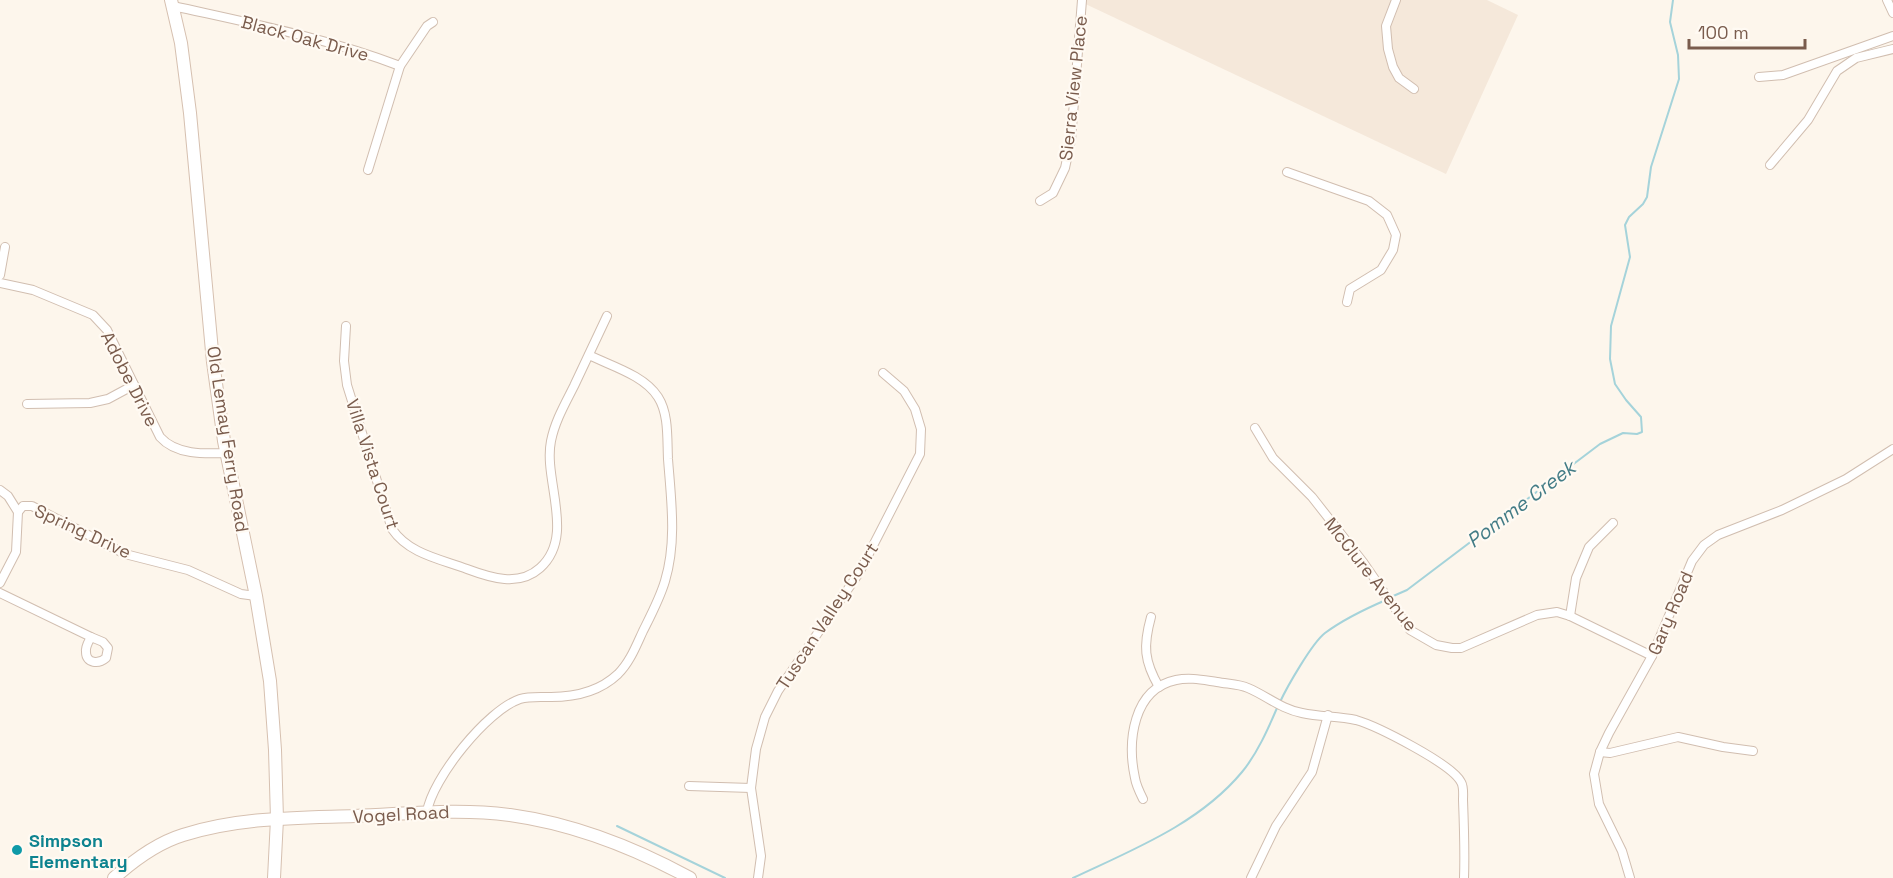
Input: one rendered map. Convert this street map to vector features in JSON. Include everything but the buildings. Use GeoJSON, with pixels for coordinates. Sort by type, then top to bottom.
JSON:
{"type":"FeatureCollection","features":[{"type":"Feature","properties":{"kind":"main road","name":"Old Lemay Ferry Road"},"geometry":{"type":"LineString","coordinates":[[172,3],[181,43],[190,113],[213,363],[227,453],[256,596],[270,681],[277,819],[273,878]]}},
{"type":"Feature","properties":{"kind":"main road","name":"Vogel Road"},"geometry":{"type":"LineString","coordinates":[[114,878],[130,863],[156,847],[182,835],[218,826],[257,820],[453,810],[511,815],[602,837],[647,855],[690,878]]}},
{"type":"Feature","properties":{"kind":"street","name":"Sierra View Place"},"geometry":{"type":"LineString","coordinates":[[1040,201],[1053,193],[1065,168],[1071,140],[1082,0]]}},
{"type":"Feature","properties":{"kind":"street"},"geometry":{"type":"LineString","coordinates":[[1396,0],[1386,26],[1388,49],[1393,67],[1400,78],[1414,89]]}},
{"type":"Feature","properties":{"kind":"street"},"geometry":{"type":"LineString","coordinates":[[1887,0],[1893,13]]}},
{"type":"Feature","properties":{"kind":"street","name":"Black Oak Drive"},"geometry":{"type":"LineString","coordinates":[[172,3],[341,46],[400,66]]}},
{"type":"Feature","properties":{"kind":"street"},"geometry":{"type":"LineString","coordinates":[[368,170],[400,66],[427,26],[433,22]]}},
{"type":"Feature","properties":{"kind":"street"},"geometry":{"type":"LineString","coordinates":[[1759,77],[1782,75],[1893,36]]}},
{"type":"Feature","properties":{"kind":"street"},"geometry":{"type":"LineString","coordinates":[[1770,165],[1808,120],[1837,71],[1856,58],[1893,49]]}},
{"type":"Feature","properties":{"kind":"street"},"geometry":{"type":"LineString","coordinates":[[1287,172],[1369,201],[1387,215],[1396,236],[1393,250],[1382,270],[1350,289],[1347,302]]}},
{"type":"Feature","properties":{"kind":"street"},"geometry":{"type":"LineString","coordinates":[[0,275],[6,247]]}},
{"type":"Feature","properties":{"kind":"street","name":"Adobe Drive"},"geometry":{"type":"LineString","coordinates":[[0,283],[33,290],[93,315],[106,330],[165,443],[175,448],[201,454],[227,453]]}},
{"type":"Feature","properties":{"kind":"street","name":"Villa Vista Court"},"geometry":{"type":"LineString","coordinates":[[346,326],[344,361],[347,385],[392,529],[405,544],[414,549],[474,572],[502,579],[520,578],[537,571],[544,565],[554,548],[557,528],[549,460],[552,438],[560,413],[607,316]]}},
{"type":"Feature","properties":{"kind":"street"},"geometry":{"type":"LineString","coordinates":[[427,812],[435,790],[472,735],[500,709],[519,699],[565,697],[588,692],[601,687],[618,674],[632,655],[665,582],[672,536],[663,407],[647,385],[589,355]]}},
{"type":"Feature","properties":{"kind":"street","name":"Tuscan Valley Court"},"geometry":{"type":"LineString","coordinates":[[758,878],[761,856],[751,788],[756,749],[769,708],[797,662],[859,573],[920,454],[921,429],[915,409],[903,392],[883,373]]}},
{"type":"Feature","properties":{"kind":"street"},"geometry":{"type":"LineString","coordinates":[[27,404],[90,403],[108,399],[134,385]]}},
{"type":"Feature","properties":{"kind":"street","name":"McClure Avenue"},"geometry":{"type":"LineString","coordinates":[[1255,428],[1273,458],[1312,497],[1363,562],[1410,630],[1422,637],[1436,645],[1461,648],[1537,615],[1557,612],[1652,656]]}},
{"type":"Feature","properties":{"kind":"street","name":"Gary Road"},"geometry":{"type":"LineString","coordinates":[[1630,878],[1622,851],[1599,804],[1594,774],[1600,752],[1652,656],[1692,561],[1704,545],[1732,528],[1782,510],[1846,479],[1893,449]]}},
{"type":"Feature","properties":{"kind":"street"},"geometry":{"type":"LineString","coordinates":[[0,490],[8,496],[18,512]]}},
{"type":"Feature","properties":{"kind":"street","name":"Spring Drive"},"geometry":{"type":"LineString","coordinates":[[0,584],[16,552],[18,512],[23,506],[32,506],[125,554],[188,570],[241,594],[256,596]]}},
{"type":"Feature","properties":{"kind":"street"},"geometry":{"type":"LineString","coordinates":[[1569,616],[1576,578],[1589,547],[1614,523]]}},
{"type":"Feature","properties":{"kind":"street"},"geometry":{"type":"LineString","coordinates":[[0,593],[91,637]]}},
{"type":"Feature","properties":{"kind":"street"},"geometry":{"type":"LineString","coordinates":[[1151,617],[1145,645],[1146,656],[1150,671],[1159,687]]}},
{"type":"Feature","properties":{"kind":"street"},"geometry":{"type":"LineString","coordinates":[[1143,799],[1135,778],[1133,741],[1139,710],[1148,696],[1159,687],[1177,680],[1192,678],[1247,688],[1277,705],[1302,713],[1358,721],[1426,753],[1446,766],[1462,783],[1464,878]]}},
{"type":"Feature","properties":{"kind":"street"},"geometry":{"type":"LineString","coordinates":[[1251,878],[1276,826],[1312,772],[1328,715]]}},
{"type":"Feature","properties":{"kind":"street"},"geometry":{"type":"LineString","coordinates":[[1600,752],[1610,753],[1678,737],[1753,752]]}},
{"type":"Feature","properties":{"kind":"street"},"geometry":{"type":"LineString","coordinates":[[689,786],[751,788]]}},
{"type":"Feature","properties":{"kind":"shaded area"},"geometry":{"type":"Polygon","coordinates":[[[1077,0],[1487,0],[1518,15],[1446,174],[1077,0]]]}},
{"type":"Feature","properties":{"kind":"waterway","name":"Pomme Creek"},"geometry":{"type":"LineString","coordinates":[[1391,597],[1407,590],[1600,444],[1623,433],[1642,432],[1641,417],[1615,384],[1610,359],[1611,326],[1630,257],[1625,225],[1647,197],[1651,167],[1679,79],[1678,55],[1670,22],[1673,0]]}},
{"type":"Feature","properties":{"kind":"waterway","name":"Pomme Creek"},"geometry":{"type":"LineString","coordinates":[[1280,702],[1307,655],[1325,633],[1386,600]]}},
{"type":"Feature","properties":{"kind":"waterway","name":"Pomme Creek"},"geometry":{"type":"LineString","coordinates":[[1073,878],[1164,834],[1206,807],[1242,772],[1253,757],[1277,708]]}},
{"type":"Feature","properties":{"kind":"waterway"},"geometry":{"type":"LineString","coordinates":[[617,826],[725,878]]}},
{"type":"Feature","properties":{"kind":"place","name":"Simpson Elementary"},"geometry":{"type":"Point","coordinates":[17,850]}}]}
